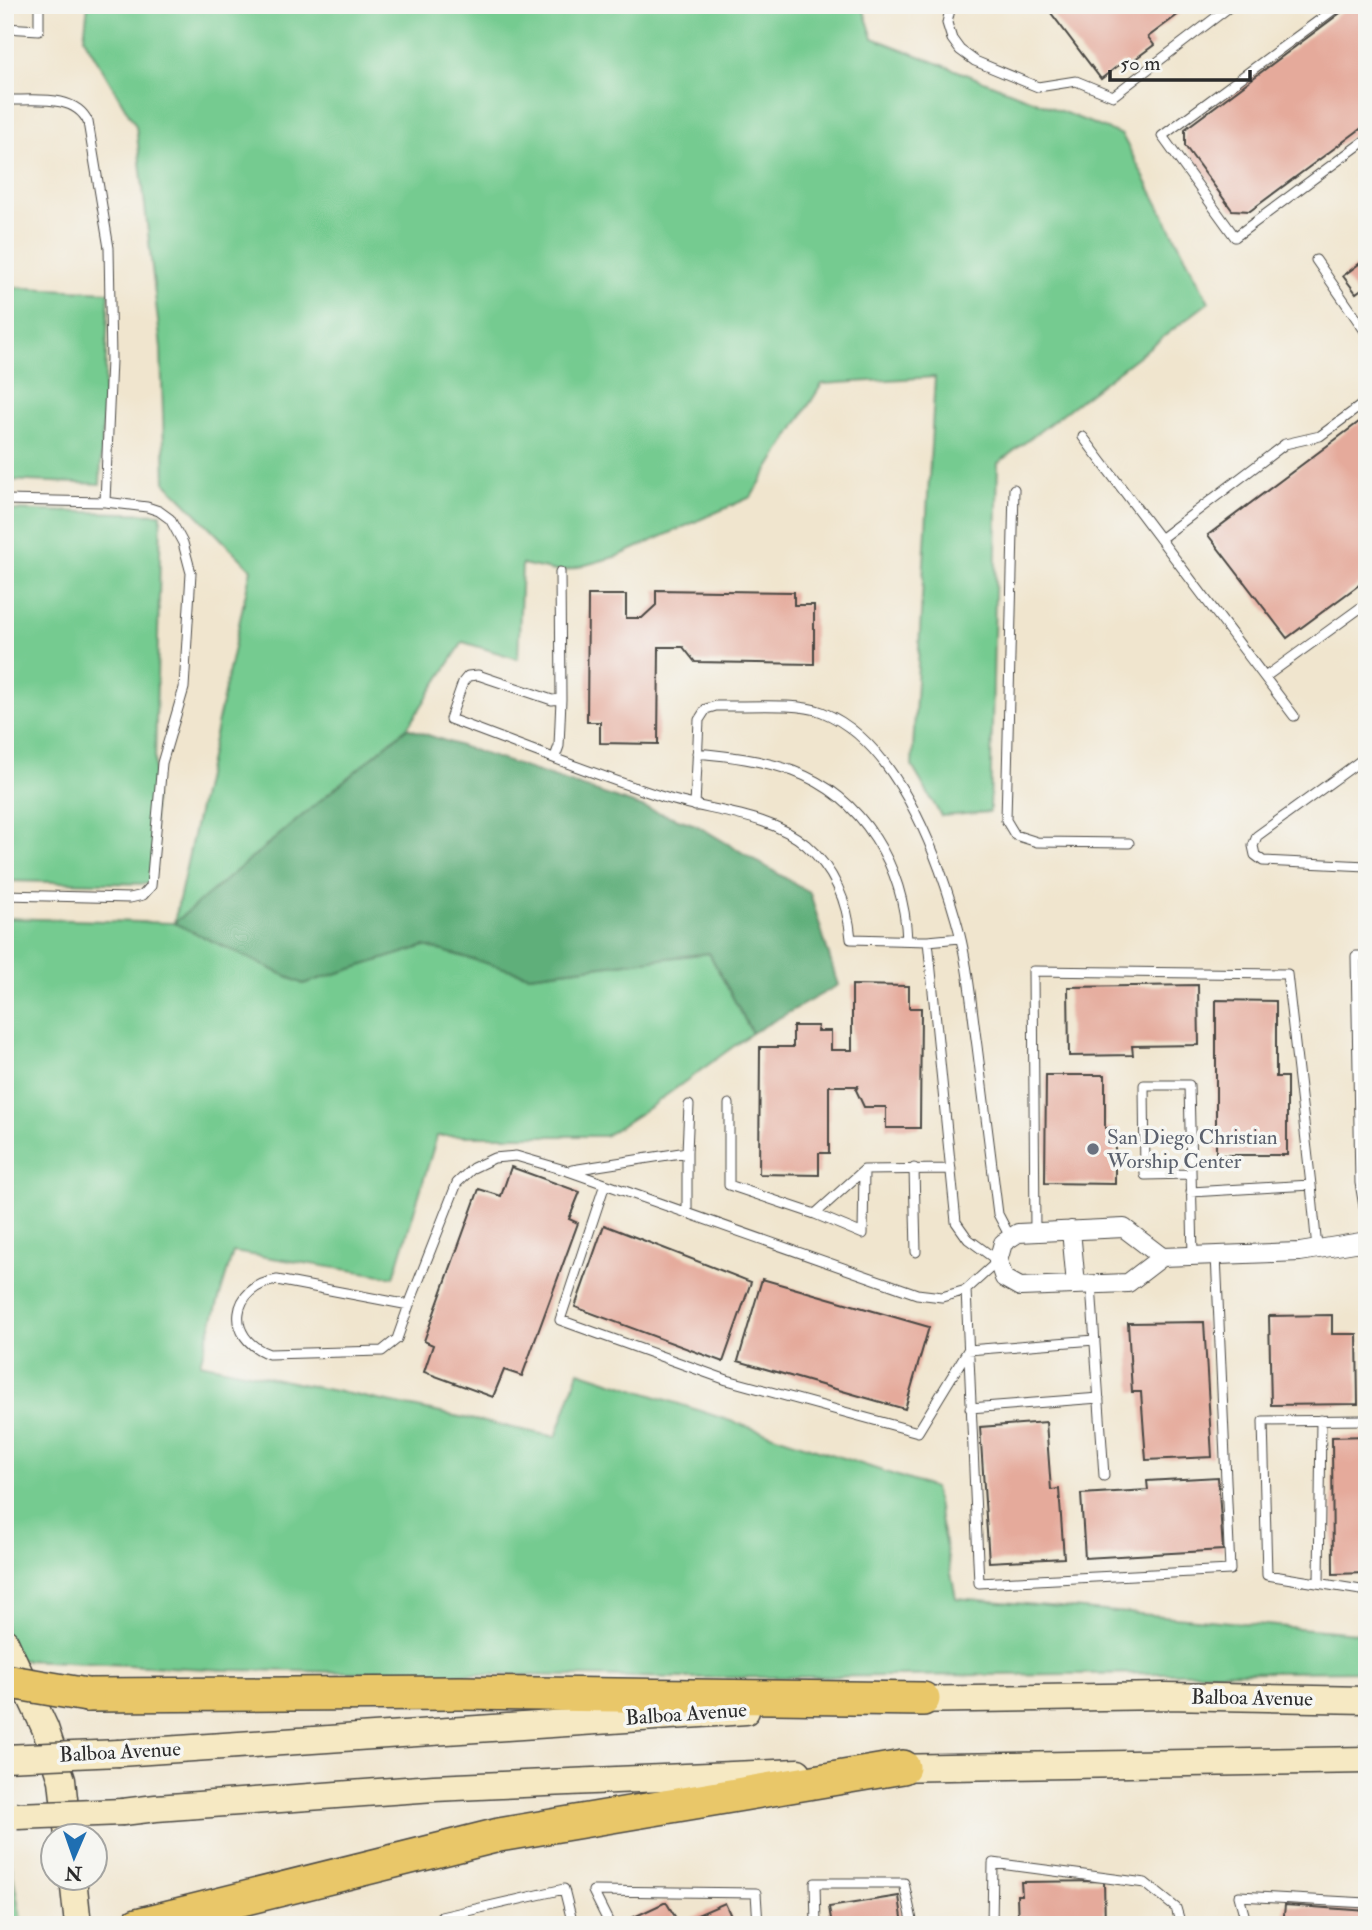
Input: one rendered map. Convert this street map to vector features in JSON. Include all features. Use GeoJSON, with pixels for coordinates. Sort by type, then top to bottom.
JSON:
{"type":"FeatureCollection","features":[{"type":"Feature","properties":{"kind":"highway"},"geometry":{"type":"LineString","coordinates":[[5,1681],[87,1695],[461,1693],[923,1699]]}},
{"type":"Feature","properties":{"kind":"highway"},"geometry":{"type":"LineString","coordinates":[[150,1921],[499,1835],[903,1767]]}},
{"type":"Feature","properties":{"kind":"main road"},"geometry":{"type":"LineString","coordinates":[[5,1642],[46,1728],[62,1780],[66,1822]]}},
{"type":"Feature","properties":{"kind":"main road","name":"Balboa Avenue"},"geometry":{"type":"LineString","coordinates":[[5,1758],[119,1753],[923,1699],[1166,1696],[1367,1700]]}},
{"type":"Feature","properties":{"kind":"main road"},"geometry":{"type":"LineString","coordinates":[[11,1816],[123,1812],[434,1788],[903,1767],[1367,1760]]}},
{"type":"Feature","properties":{"kind":"main road"},"geometry":{"type":"LineString","coordinates":[[74,1892],[78,1925]]}},
{"type":"Feature","properties":{"kind":"street"},"geometry":{"type":"LineString","coordinates":[[1162,1257],[1124,1228],[1018,1233],[1003,1243],[998,1261],[1004,1278],[1020,1287],[1128,1283],[1162,1257],[1300,1252],[1367,1241]]}},
{"type":"Feature","properties":{"kind":"street"},"geometry":{"type":"LineString","coordinates":[[1071,1230],[1083,1285]]}},
{"type":"Feature","properties":{"kind":"lane"},"geometry":{"type":"LineString","coordinates":[[5,28],[39,30],[39,5]]}},
{"type":"Feature","properties":{"kind":"lane"},"geometry":{"type":"LineString","coordinates":[[951,5],[947,23],[952,38],[960,50],[975,61],[1038,87],[1076,81],[1113,96],[1232,5]]}},
{"type":"Feature","properties":{"kind":"lane"},"geometry":{"type":"LineString","coordinates":[[1340,5],[1162,136],[1235,237],[1367,139]]}},
{"type":"Feature","properties":{"kind":"lane"},"geometry":{"type":"LineString","coordinates":[[5,100],[66,102],[85,116],[90,129],[109,248],[111,360],[105,502]]}},
{"type":"Feature","properties":{"kind":"lane"},"geometry":{"type":"LineString","coordinates":[[1316,260],[1367,334]]}},
{"type":"Feature","properties":{"kind":"lane"},"geometry":{"type":"LineString","coordinates":[[1160,539],[1286,444],[1320,436],[1367,401]]}},
{"type":"Feature","properties":{"kind":"lane"},"geometry":{"type":"LineString","coordinates":[[1083,437],[1294,716]]}},
{"type":"Feature","properties":{"kind":"lane"},"geometry":{"type":"LineString","coordinates":[[1014,489],[1006,820],[1015,835],[1037,842],[1129,843]]}},
{"type":"Feature","properties":{"kind":"lane"},"geometry":{"type":"LineString","coordinates":[[5,500],[105,502],[148,507],[159,511],[170,519],[183,543],[191,573],[184,688],[162,763],[150,886],[143,895],[130,898],[5,895]]}},
{"type":"Feature","properties":{"kind":"lane"},"geometry":{"type":"LineString","coordinates":[[555,757],[559,746],[561,699],[560,572]]}},
{"type":"Feature","properties":{"kind":"lane"},"geometry":{"type":"LineString","coordinates":[[1265,677],[1367,603]]}},
{"type":"Feature","properties":{"kind":"lane"},"geometry":{"type":"LineString","coordinates":[[561,699],[552,700],[478,676],[468,676],[463,682],[450,719],[661,797],[766,824],[788,833],[820,859],[838,886],[849,918],[851,939],[929,941],[960,938]]}},
{"type":"Feature","properties":{"kind":"lane"},"geometry":{"type":"LineString","coordinates":[[695,806],[699,720],[706,709],[716,706],[804,708],[820,711],[842,723],[877,754],[894,776],[935,860],[957,922],[968,971],[998,1214],[1010,1237]]}},
{"type":"Feature","properties":{"kind":"lane"},"geometry":{"type":"LineString","coordinates":[[697,753],[737,758],[795,772],[826,789],[845,804],[875,835],[890,861],[903,899],[907,940]]}},
{"type":"Feature","properties":{"kind":"lane"},"geometry":{"type":"LineString","coordinates":[[1367,756],[1257,836],[1252,846],[1255,855],[1263,861],[1367,866]]}},
{"type":"Feature","properties":{"kind":"lane"},"geometry":{"type":"LineString","coordinates":[[409,1305],[277,1280],[265,1281],[245,1296],[239,1319],[241,1331],[248,1342],[269,1354],[382,1351],[397,1339],[457,1183],[473,1168],[494,1158],[516,1156],[606,1184],[918,1294],[942,1297],[966,1290],[998,1261],[968,1239],[956,1222],[929,941]]}},
{"type":"Feature","properties":{"kind":"lane"},"geometry":{"type":"LineString","coordinates":[[1367,956],[1356,956],[1360,1183],[1367,1224]]}},
{"type":"Feature","properties":{"kind":"lane"},"geometry":{"type":"LineString","coordinates":[[1035,1231],[1033,971],[1287,974],[1318,1249]]}},
{"type":"Feature","properties":{"kind":"lane"},"geometry":{"type":"LineString","coordinates":[[1190,1174],[1145,1175],[1144,1085],[1189,1085],[1193,1256]]}},
{"type":"Feature","properties":{"kind":"lane"},"geometry":{"type":"LineString","coordinates":[[729,1104],[729,1185],[815,1214],[863,1234],[863,1170]]}},
{"type":"Feature","properties":{"kind":"lane"},"geometry":{"type":"LineString","coordinates":[[687,1213],[689,1105]]}},
{"type":"Feature","properties":{"kind":"lane"},"geometry":{"type":"LineString","coordinates":[[568,1171],[687,1152]]}},
{"type":"Feature","properties":{"kind":"lane"},"geometry":{"type":"LineString","coordinates":[[914,1168],[916,1252]]}},
{"type":"Feature","properties":{"kind":"lane"},"geometry":{"type":"LineString","coordinates":[[815,1214],[863,1170],[951,1168]]}},
{"type":"Feature","properties":{"kind":"lane"},"geometry":{"type":"LineString","coordinates":[[606,1184],[560,1320],[727,1380],[918,1432],[968,1350]]}},
{"type":"Feature","properties":{"kind":"lane"},"geometry":{"type":"LineString","coordinates":[[1191,1192],[1311,1185]]}},
{"type":"Feature","properties":{"kind":"lane"},"geometry":{"type":"LineString","coordinates":[[966,1290],[979,1583],[1230,1570],[1216,1255]]}},
{"type":"Feature","properties":{"kind":"lane"},"geometry":{"type":"LineString","coordinates":[[1083,1285],[1095,1340],[1104,1476]]}},
{"type":"Feature","properties":{"kind":"lane"},"geometry":{"type":"LineString","coordinates":[[968,1350],[1095,1340]]}},
{"type":"Feature","properties":{"kind":"lane"},"geometry":{"type":"LineString","coordinates":[[970,1408],[1099,1398]]}},
{"type":"Feature","properties":{"kind":"lane"},"geometry":{"type":"LineString","coordinates":[[1320,1583],[1321,1420]]}},
{"type":"Feature","properties":{"kind":"lane"},"geometry":{"type":"LineString","coordinates":[[1367,1420],[1263,1421],[1267,1575],[1367,1591]]}},
{"type":"Feature","properties":{"kind":"lane"},"geometry":{"type":"LineString","coordinates":[[992,1925],[993,1863],[1145,1883],[1176,1908],[1181,1925]]}},
{"type":"Feature","properties":{"kind":"lane"},"geometry":{"type":"LineString","coordinates":[[816,1925],[815,1884],[879,1883],[904,1883],[913,1925]]}},
{"type":"Feature","properties":{"kind":"lane"},"geometry":{"type":"LineString","coordinates":[[445,1925],[441,1917],[564,1889],[573,1925]]}},
{"type":"Feature","properties":{"kind":"lane"},"geometry":{"type":"LineString","coordinates":[[610,1925],[593,1891],[756,1893],[758,1925]]}},
{"type":"Feature","properties":{"kind":"lane"},"geometry":{"type":"LineString","coordinates":[[1247,1925],[1239,1896],[1367,1903]]}},
{"type":"Feature","properties":{"kind":"green space"},"geometry":{"type":"Polygon","coordinates":[[[88,5],[862,5],[873,38],[1122,135],[1209,302],[998,463],[990,812],[941,816],[912,766],[935,377],[822,384],[751,497],[618,556],[560,572],[522,564],[518,659],[463,642],[407,728],[175,923],[303,984],[425,946],[529,975],[709,953],[752,1033],[605,1136],[437,1136],[394,1277],[233,1252],[200,1363],[556,1437],[579,1371],[934,1488],[956,1598],[1367,1634],[1367,1671],[683,1678],[228,1670],[5,1659],[5,918],[174,923],[251,569],[165,482],[161,348],[136,126],[84,38],[88,5]]]}},
{"type":"Feature","properties":{"kind":"green space"},"geometry":{"type":"Polygon","coordinates":[[[5,287],[109,292],[100,484],[5,480],[5,287]]]}},
{"type":"Feature","properties":{"kind":"green space"},"geometry":{"type":"Polygon","coordinates":[[[5,510],[161,514],[152,884],[5,881],[5,510]]]}},
{"type":"Feature","properties":{"kind":"green space"},"geometry":{"type":"Polygon","coordinates":[[[407,728],[696,825],[810,893],[838,985],[752,1033],[709,953],[529,975],[425,946],[303,984],[174,923],[407,728]]]}},
{"type":"Feature","properties":{"kind":"green space"},"geometry":{"type":"Polygon","coordinates":[[[5,1830],[22,1925],[5,1925],[5,1830]]]}},
{"type":"Feature","properties":{"kind":"building"},"geometry":{"type":"Polygon","coordinates":[[[1045,5],[1191,5],[1148,37],[1154,45],[1127,65],[1123,62],[1101,79],[1045,5]]]}},
{"type":"Feature","properties":{"kind":"building"},"geometry":{"type":"Polygon","coordinates":[[[1351,5],[1358,5],[1367,16],[1367,124],[1250,211],[1232,210],[1185,146],[1185,129],[1351,5]]]}},
{"type":"Feature","properties":{"kind":"building"},"geometry":{"type":"Polygon","coordinates":[[[1367,258],[1367,285],[1356,293],[1343,276],[1367,258]]]}},
{"type":"Feature","properties":{"kind":"building"},"geometry":{"type":"Polygon","coordinates":[[[1367,416],[1367,579],[1287,638],[1208,535],[1367,416]]]}},
{"type":"Feature","properties":{"kind":"building"},"geometry":{"type":"Polygon","coordinates":[[[656,590],[794,592],[794,605],[814,605],[814,664],[695,662],[683,647],[659,647],[658,744],[600,743],[600,722],[587,722],[588,595],[626,595],[626,618],[642,618],[656,605],[656,590]]]}},
{"type":"Feature","properties":{"kind":"building"},"geometry":{"type":"Polygon","coordinates":[[[852,985],[909,986],[909,1008],[921,1008],[920,1128],[886,1128],[886,1107],[864,1107],[856,1090],[858,1086],[829,1086],[829,1153],[819,1153],[819,1175],[759,1174],[760,1047],[793,1047],[793,1026],[818,1026],[817,1031],[831,1031],[831,1050],[852,1050],[852,985]]]}},
{"type":"Feature","properties":{"kind":"building"},"geometry":{"type":"Polygon","coordinates":[[[1198,985],[1199,1045],[1132,1046],[1133,1055],[1069,1056],[1068,987],[1198,985]]]}},
{"type":"Feature","properties":{"kind":"building"},"geometry":{"type":"Polygon","coordinates":[[[1216,1000],[1276,1001],[1276,1077],[1287,1077],[1287,1155],[1216,1155],[1216,1000]]]}},
{"type":"Feature","properties":{"kind":"building"},"geometry":{"type":"Polygon","coordinates":[[[1046,1075],[1105,1075],[1105,1128],[1115,1128],[1115,1184],[1045,1183],[1046,1075]]]}},
{"type":"Feature","properties":{"kind":"building"},"geometry":{"type":"Polygon","coordinates":[[[511,1167],[580,1192],[569,1219],[578,1223],[522,1376],[504,1370],[493,1397],[424,1372],[433,1345],[424,1341],[479,1189],[501,1196],[511,1167]]]}},
{"type":"Feature","properties":{"kind":"building"},"geometry":{"type":"Polygon","coordinates":[[[604,1225],[751,1282],[723,1362],[575,1307],[604,1225]]]}},
{"type":"Feature","properties":{"kind":"building"},"geometry":{"type":"Polygon","coordinates":[[[762,1279],[929,1327],[905,1409],[738,1361],[762,1279]]]}},
{"type":"Feature","properties":{"kind":"building"},"geometry":{"type":"Polygon","coordinates":[[[1332,1315],[1332,1334],[1357,1334],[1358,1404],[1271,1405],[1269,1316],[1332,1315]]]}},
{"type":"Feature","properties":{"kind":"building"},"geometry":{"type":"Polygon","coordinates":[[[1204,1322],[1212,1457],[1146,1460],[1141,1392],[1132,1392],[1128,1323],[1204,1322]]]}},
{"type":"Feature","properties":{"kind":"building"},"geometry":{"type":"Polygon","coordinates":[[[1046,1422],[1051,1490],[1059,1489],[1064,1558],[989,1562],[980,1427],[1046,1422]]]}},
{"type":"Feature","properties":{"kind":"building"},"geometry":{"type":"Polygon","coordinates":[[[1367,1436],[1367,1573],[1333,1574],[1332,1437],[1367,1436]]]}},
{"type":"Feature","properties":{"kind":"building"},"geometry":{"type":"Polygon","coordinates":[[[1218,1477],[1223,1550],[1085,1558],[1081,1494],[1148,1490],[1147,1481],[1218,1477]]]}},
{"type":"Feature","properties":{"kind":"building"},"geometry":{"type":"Polygon","coordinates":[[[1104,1881],[1105,1925],[1018,1925],[1017,1895],[1022,1895],[1021,1882],[1104,1881]]]}},
{"type":"Feature","properties":{"kind":"building"},"geometry":{"type":"Polygon","coordinates":[[[899,1896],[903,1925],[832,1925],[829,1907],[899,1896]]]}},
{"type":"Feature","properties":{"kind":"building"},"geometry":{"type":"Polygon","coordinates":[[[666,1902],[679,1923],[725,1903],[735,1925],[617,1925],[666,1902]]]}},
{"type":"Feature","properties":{"kind":"building"},"geometry":{"type":"Polygon","coordinates":[[[1285,1905],[1367,1911],[1367,1925],[1283,1925],[1285,1905]]]}},
{"type":"Feature","properties":{"kind":"place","name":"San Diego Christian Worship Center"},"geometry":{"type":"Point","coordinates":[1093,1149]}}]}
